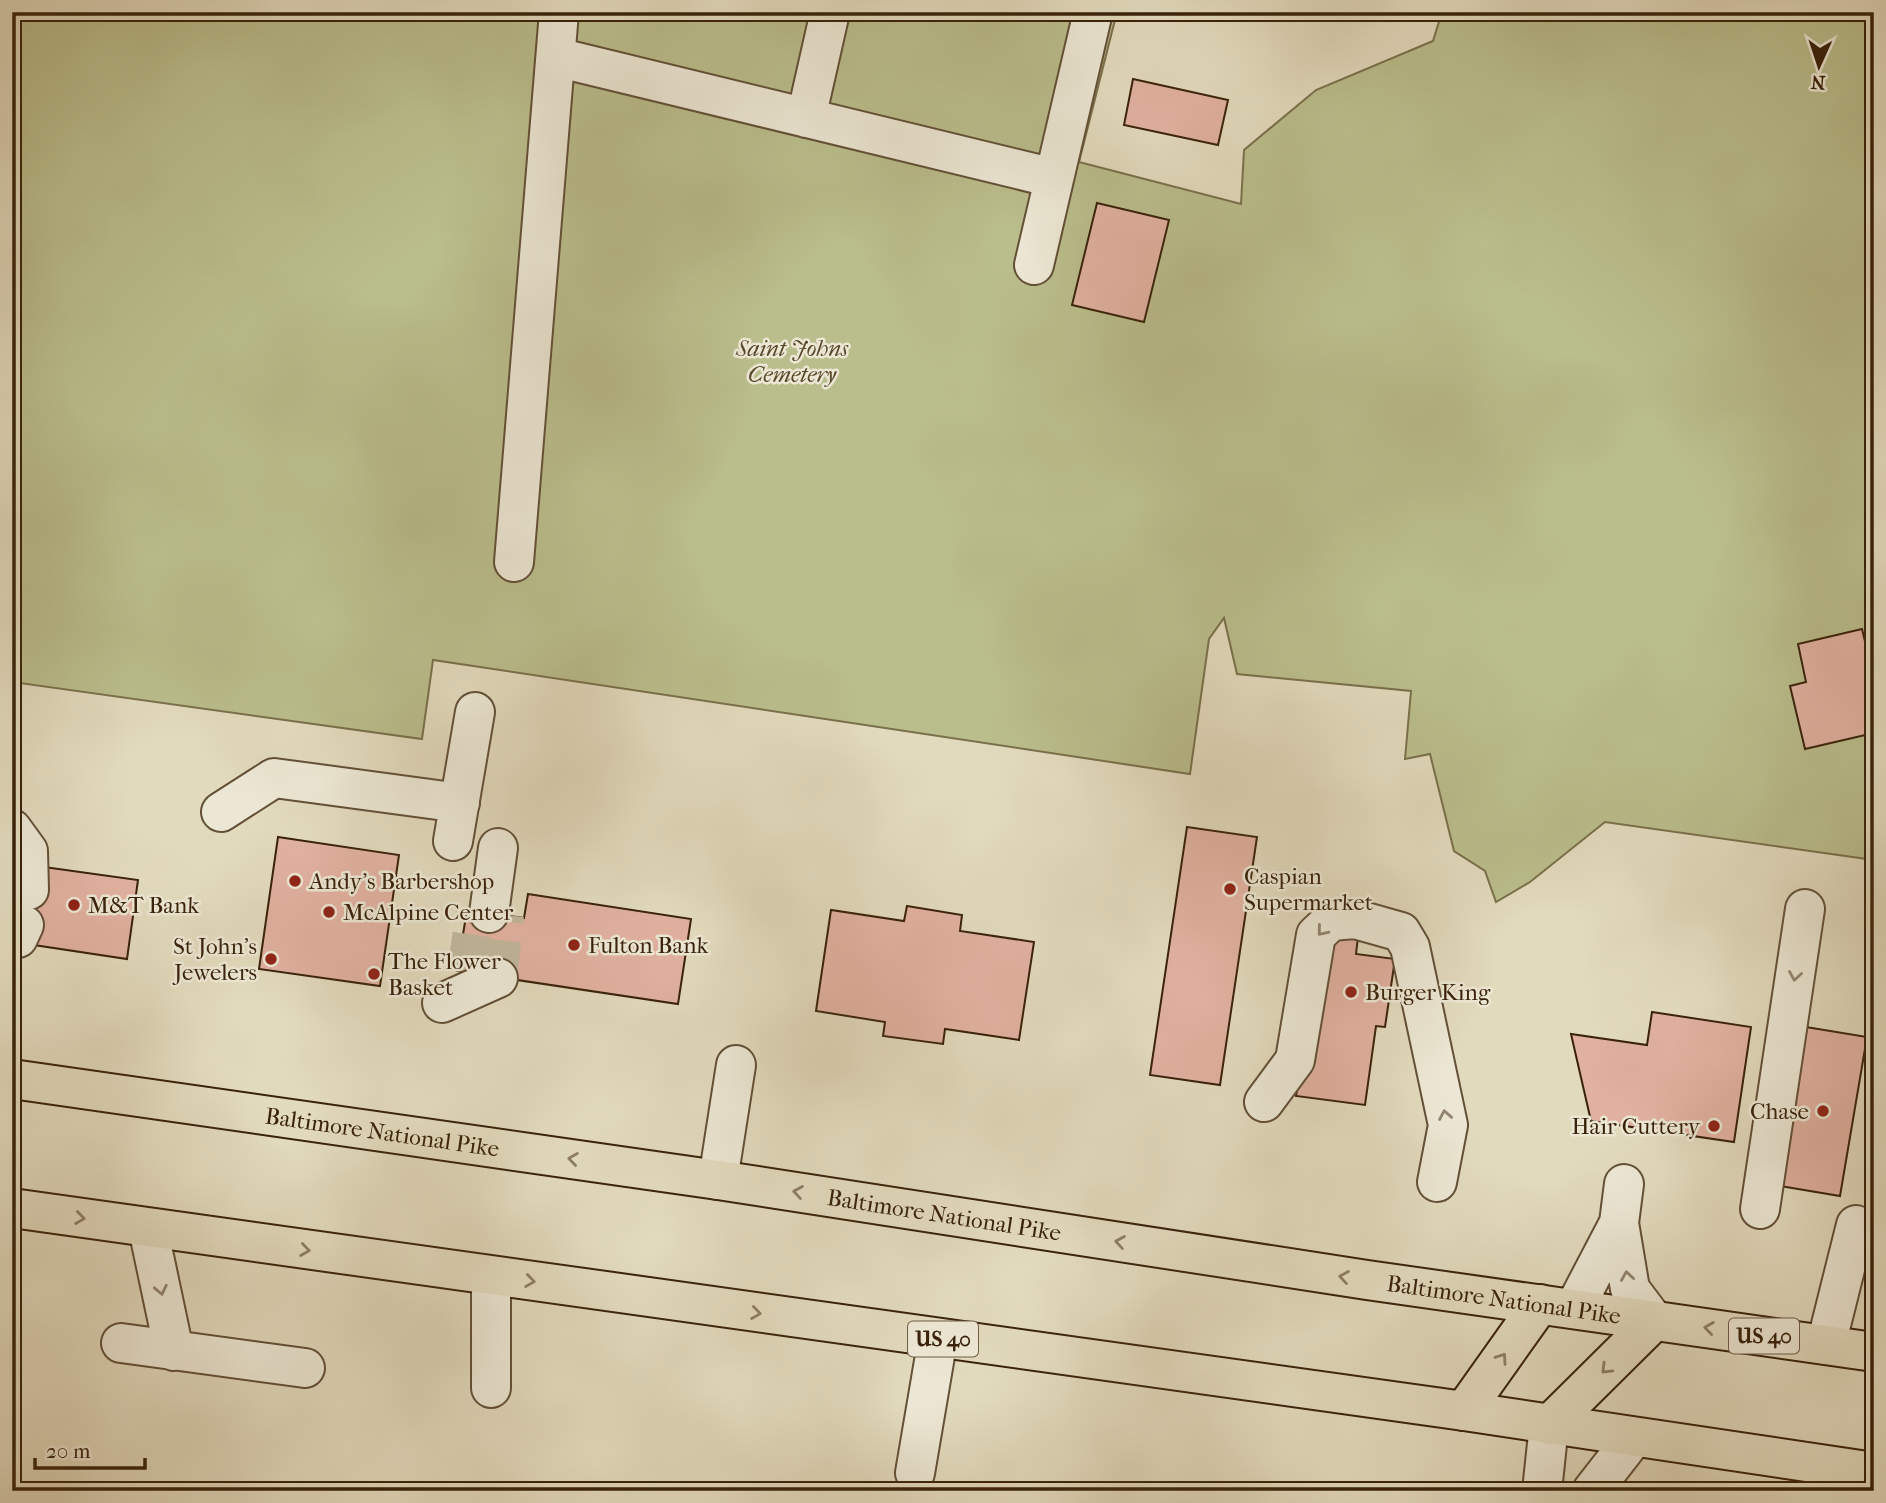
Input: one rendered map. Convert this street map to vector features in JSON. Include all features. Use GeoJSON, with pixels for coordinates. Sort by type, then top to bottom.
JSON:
{"type":"FeatureCollection","features":[{"type":"Feature","properties":{"kind":"main road","name":"Baltimore National Pike"},"geometry":{"type":"LineString","coordinates":[[12,1079],[718,1180],[1874,1352]]}},
{"type":"Feature","properties":{"kind":"main road","name":"US 40"},"geometry":{"type":"LineString","coordinates":[[12,1209],[1464,1411],[1874,1472]]}},
{"type":"Feature","properties":{"kind":"main road"},"geometry":{"type":"LineString","coordinates":[[1464,1411],[1557,1306]]}},
{"type":"Feature","properties":{"kind":"main road"},"geometry":{"type":"LineString","coordinates":[[1549,1425],[1654,1321]]}},
{"type":"Feature","properties":{"kind":"lane"},"geometry":{"type":"LineString","coordinates":[[514,562],[559,12]]}},
{"type":"Feature","properties":{"kind":"lane"},"geometry":{"type":"LineString","coordinates":[[806,118],[830,12]]}},
{"type":"Feature","properties":{"kind":"lane"},"geometry":{"type":"LineString","coordinates":[[1034,265],[1093,12]]}},
{"type":"Feature","properties":{"kind":"lane"},"geometry":{"type":"LineString","coordinates":[[556,57],[1054,178]]}},
{"type":"Feature","properties":{"kind":"lane"},"geometry":{"type":"LineString","coordinates":[[475,712],[460,803],[487,846],[489,913]]}},
{"type":"Feature","properties":{"kind":"lane"},"geometry":{"type":"LineString","coordinates":[[221,813],[274,778],[460,803]]}},
{"type":"Feature","properties":{"kind":"lane"},"geometry":{"type":"LineString","coordinates":[[12,829],[28,851],[24,918]]}},
{"type":"Feature","properties":{"kind":"lane"},"geometry":{"type":"LineString","coordinates":[[1760,1209],[1805,909]]}},
{"type":"Feature","properties":{"kind":"lane"},"geometry":{"type":"LineString","coordinates":[[1264,1102],[1295,1060],[1316,935],[1331,921],[1341,918],[1390,926],[1401,932],[1410,947],[1448,1125],[1437,1182]]}},
{"type":"Feature","properties":{"kind":"lane"},"geometry":{"type":"LineString","coordinates":[[718,1180],[736,1065]]}},
{"type":"Feature","properties":{"kind":"lane"},"geometry":{"type":"LineString","coordinates":[[1624,1184],[1619,1223],[1630,1289],[1654,1321]]}},
{"type":"Feature","properties":{"kind":"lane"},"geometry":{"type":"LineString","coordinates":[[1557,1306],[1619,1223]]}},
{"type":"Feature","properties":{"kind":"lane"},"geometry":{"type":"LineString","coordinates":[[1826,1345],[1856,1225]]}},
{"type":"Feature","properties":{"kind":"lane"},"geometry":{"type":"LineString","coordinates":[[148,1228],[174,1351]]}},
{"type":"Feature","properties":{"kind":"lane"},"geometry":{"type":"LineString","coordinates":[[491,1276],[491,1388]]}},
{"type":"Feature","properties":{"kind":"lane"},"geometry":{"type":"LineString","coordinates":[[915,1473],[938,1338]]}},
{"type":"Feature","properties":{"kind":"lane"},"geometry":{"type":"LineString","coordinates":[[121,1343],[305,1368]]}},
{"type":"Feature","properties":{"kind":"lane"},"geometry":{"type":"LineString","coordinates":[[1542,1491],[1549,1425]]}},
{"type":"Feature","properties":{"kind":"lane"},"geometry":{"type":"LineString","coordinates":[[1592,1491],[1634,1437]]}},
{"type":"Feature","properties":{"kind":"green space","name":"Saint Johns Cemetery"},"geometry":{"type":"Polygon","coordinates":[[[12,12],[1117,12],[1079,162],[1241,204],[1244,150],[1316,90],[1433,41],[1442,12],[1874,12],[1874,860],[1605,822],[1530,882],[1496,902],[1485,871],[1454,851],[1430,754],[1405,759],[1411,691],[1237,674],[1224,618],[1209,639],[1190,774],[433,660],[422,739],[12,682],[12,12]]]}},
{"type":"Feature","properties":{"kind":"building"},"geometry":{"type":"Polygon","coordinates":[[[1133,79],[1228,100],[1218,145],[1124,125],[1133,79]]]}},
{"type":"Feature","properties":{"kind":"building"},"geometry":{"type":"Polygon","coordinates":[[[1097,203],[1169,220],[1144,322],[1072,305],[1097,203]]]}},
{"type":"Feature","properties":{"kind":"building"},"geometry":{"type":"Polygon","coordinates":[[[1862,629],[1874,678],[1874,733],[1805,749],[1790,686],[1806,682],[1798,644],[1862,629]]]}},
{"type":"Feature","properties":{"kind":"building"},"geometry":{"type":"Polygon","coordinates":[[[1187,827],[1257,837],[1220,1085],[1150,1075],[1187,827]]]}},
{"type":"Feature","properties":{"kind":"building","name":"McAlpine Center"},"geometry":{"type":"Polygon","coordinates":[[[278,837],[399,855],[380,986],[259,969],[278,837]]]}},
{"type":"Feature","properties":{"kind":"building","name":"M&T Bank"},"geometry":{"type":"Polygon","coordinates":[[[44,867],[138,880],[127,959],[34,945],[12,918],[17,889],[44,867]]]}},
{"type":"Feature","properties":{"kind":"building","name":"Fulton Bank"},"geometry":{"type":"Polygon","coordinates":[[[528,894],[691,919],[678,1004],[457,971],[467,910],[524,918],[528,894]]]}},
{"type":"Feature","properties":{"kind":"building"},"geometry":{"type":"Polygon","coordinates":[[[907,906],[962,915],[960,931],[1034,942],[1019,1040],[945,1029],[943,1044],[883,1036],[885,1022],[816,1011],[831,910],[904,921],[907,906]]]}},
{"type":"Feature","properties":{"kind":"building","name":"Burger King"},"geometry":{"type":"Polygon","coordinates":[[[1330,933],[1358,937],[1356,954],[1395,959],[1385,1027],[1376,1026],[1365,1105],[1296,1096],[1318,949],[1330,933]]]}},
{"type":"Feature","properties":{"kind":"building"},"geometry":{"type":"Polygon","coordinates":[[[1652,1012],[1751,1027],[1734,1142],[1591,1121],[1571,1034],[1647,1045],[1652,1012]]]}},
{"type":"Feature","properties":{"kind":"building","name":"Chase"},"geometry":{"type":"Polygon","coordinates":[[[1806,1027],[1867,1037],[1840,1196],[1780,1186],[1806,1027]]]}},
{"type":"Feature","properties":{"kind":"tunnel"},"geometry":{"type":"LineString","coordinates":[[466,972],[475,911]]}},
{"type":"Feature","properties":{"kind":"tunnel"},"geometry":{"type":"LineString","coordinates":[[498,978],[505,915]]}},
{"type":"Feature","properties":{"kind":"place","name":"Andy's Barbershop"},"geometry":{"type":"Point","coordinates":[295,881]}},
{"type":"Feature","properties":{"kind":"place","name":"Caspian Supermarket"},"geometry":{"type":"Point","coordinates":[1230,889]}},
{"type":"Feature","properties":{"kind":"place","name":"M&T Bank"},"geometry":{"type":"Point","coordinates":[74,905]}},
{"type":"Feature","properties":{"kind":"place","name":"McAlpine Center"},"geometry":{"type":"Point","coordinates":[329,912]}},
{"type":"Feature","properties":{"kind":"place","name":"Fulton Bank"},"geometry":{"type":"Point","coordinates":[574,945]}},
{"type":"Feature","properties":{"kind":"place","name":"St John's Jewelers"},"geometry":{"type":"Point","coordinates":[271,959]}},
{"type":"Feature","properties":{"kind":"place","name":"The Flower Basket"},"geometry":{"type":"Point","coordinates":[374,974]}},
{"type":"Feature","properties":{"kind":"place","name":"Burger King"},"geometry":{"type":"Point","coordinates":[1351,992]}},
{"type":"Feature","properties":{"kind":"place","name":"Chase"},"geometry":{"type":"Point","coordinates":[1823,1111]}},
{"type":"Feature","properties":{"kind":"place","name":"Hair Cuttery"},"geometry":{"type":"Point","coordinates":[1714,1126]}}]}
